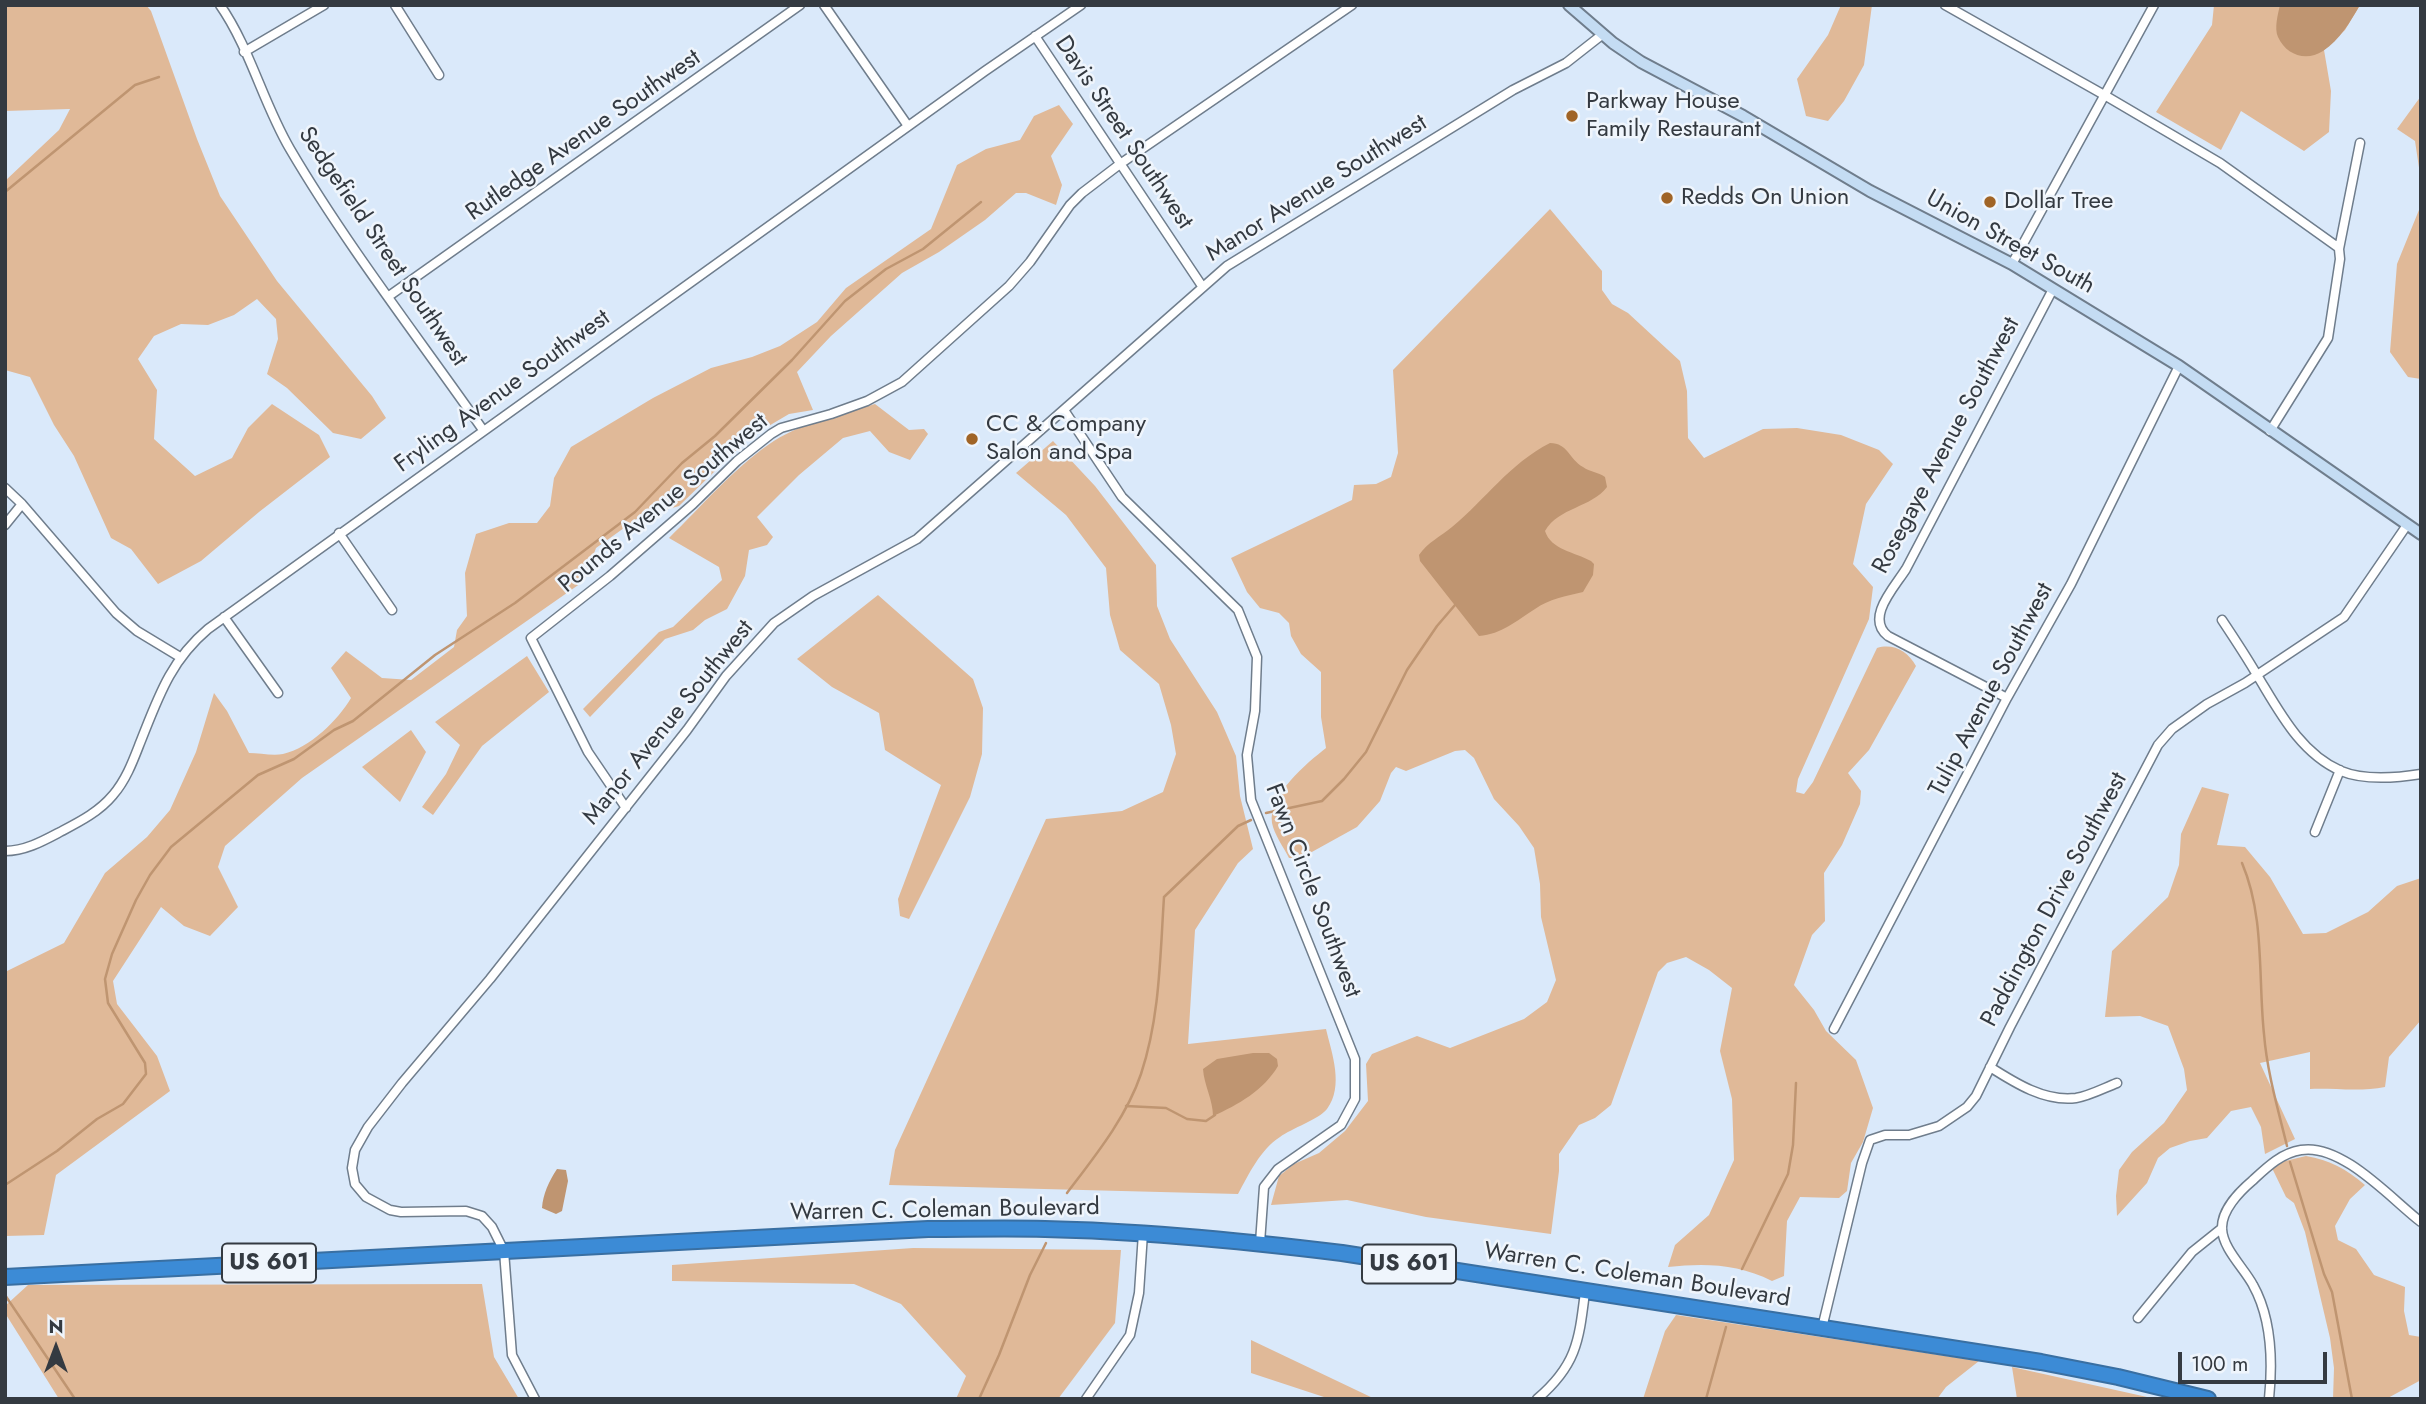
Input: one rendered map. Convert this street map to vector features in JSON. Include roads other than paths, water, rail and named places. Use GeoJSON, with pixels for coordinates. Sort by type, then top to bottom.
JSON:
{"type":"FeatureCollection","features":[{"type":"Feature","properties":{"kind":"highway","name":"Warren C. Coleman Boulevard"},"geometry":{"type":"LineString","coordinates":[[5,1277],[928,1229],[1045,1229],[1143,1233],[1260,1243],[1342,1254],[2041,1362],[2132,1380],[2208,1399]]}},
{"type":"Feature","properties":{"kind":"main road","name":"Union Street South"},"geometry":{"type":"LineString","coordinates":[[1569,5],[1641,62],[1743,116],[1870,191],[2012,264],[2179,366],[2421,534]]}},
{"type":"Feature","properties":{"kind":"street","name":"Sedgefield Street Southwest"},"geometry":{"type":"LineString","coordinates":[[220,5],[289,147],[329,211],[482,430]]}},
{"type":"Feature","properties":{"kind":"street"},"geometry":{"type":"LineString","coordinates":[[244,52],[324,5]]}},
{"type":"Feature","properties":{"kind":"street"},"geometry":{"type":"LineString","coordinates":[[395,5],[439,75]]}},
{"type":"Feature","properties":{"kind":"street","name":"Rutledge Avenue Southwest"},"geometry":{"type":"LineString","coordinates":[[389,296],[800,5]]}},
{"type":"Feature","properties":{"kind":"street"},"geometry":{"type":"LineString","coordinates":[[824,5],[908,126]]}},
{"type":"Feature","properties":{"kind":"street","name":"Fryling Avenue Southwest"},"geometry":{"type":"LineString","coordinates":[[5,851],[16,851],[37,844],[80,822],[113,795],[130,768],[165,680],[191,643],[224,617],[482,430],[1081,5]]}},
{"type":"Feature","properties":{"kind":"street","name":"Pounds Avenue Southwest"},"geometry":{"type":"LineString","coordinates":[[626,808],[583,743],[531,638],[610,576],[693,504],[737,461],[771,434],[781,428],[867,401],[902,382],[1009,286],[1082,193],[1119,164],[1352,5]]}},
{"type":"Feature","properties":{"kind":"street"},"geometry":{"type":"LineString","coordinates":[[1945,5],[2220,163],[2339,248]]}},
{"type":"Feature","properties":{"kind":"street"},"geometry":{"type":"LineString","coordinates":[[2012,264],[2154,5]]}},
{"type":"Feature","properties":{"kind":"street","name":"Manor Avenue Southwest"},"geometry":{"type":"LineString","coordinates":[[504,1251],[492,1227],[475,1212],[401,1212],[382,1207],[366,1197],[355,1184],[352,1160],[355,1150],[368,1127],[490,979],[726,677],[774,623],[813,596],[917,539],[1227,266],[1513,90],[1566,63],[1603,34]]}},
{"type":"Feature","properties":{"kind":"street","name":"Davis Street Southwest"},"geometry":{"type":"LineString","coordinates":[[1035,36],[1202,286]]}},
{"type":"Feature","properties":{"kind":"street"},"geometry":{"type":"LineString","coordinates":[[2270,431],[2328,338],[2340,259],[2339,248],[2360,143]]}},
{"type":"Feature","properties":{"kind":"street","name":"Rosegaye Avenue Southwest"},"geometry":{"type":"LineString","coordinates":[[2007,698],[1888,636],[1878,622],[1879,612],[1906,569],[2053,289]]}},
{"type":"Feature","properties":{"kind":"street","name":"Tulip Avenue Southwest"},"geometry":{"type":"LineString","coordinates":[[1834,1029],[2007,698],[2071,584],[2179,366]]}},
{"type":"Feature","properties":{"kind":"street","name":"Fawn Circle Southwest"},"geometry":{"type":"LineString","coordinates":[[1064,411],[1122,497],[1238,610],[1257,657],[1255,711],[1247,755],[1251,800],[1355,1059],[1354,1099],[1341,1125],[1278,1169],[1264,1187],[1260,1243]]}},
{"type":"Feature","properties":{"kind":"street"},"geometry":{"type":"LineString","coordinates":[[5,488],[116,613],[137,631],[180,657]]}},
{"type":"Feature","properties":{"kind":"street"},"geometry":{"type":"LineString","coordinates":[[5,525],[22,504]]}},
{"type":"Feature","properties":{"kind":"street","name":"Paddington Drive Southwest"},"geometry":{"type":"LineString","coordinates":[[1822,1328],[1870,1140],[1885,1135],[1909,1135],[1939,1126],[1972,1101],[2158,745],[2172,729],[2207,704],[2344,617],[2407,525]]}},
{"type":"Feature","properties":{"kind":"street"},"geometry":{"type":"LineString","coordinates":[[339,533],[392,610]]}},
{"type":"Feature","properties":{"kind":"street"},"geometry":{"type":"LineString","coordinates":[[224,617],[278,692]]}},
{"type":"Feature","properties":{"kind":"street"},"geometry":{"type":"LineString","coordinates":[[2222,620],[2295,735],[2319,757],[2340,770],[2353,774],[2397,778],[2421,774]]}},
{"type":"Feature","properties":{"kind":"street"},"geometry":{"type":"LineString","coordinates":[[2315,832],[2340,770]]}},
{"type":"Feature","properties":{"kind":"street"},"geometry":{"type":"LineString","coordinates":[[1990,1067],[2017,1084],[2062,1099],[2078,1097],[2117,1083]]}},
{"type":"Feature","properties":{"kind":"street"},"geometry":{"type":"LineString","coordinates":[[2269,1399],[2271,1356],[2263,1308],[2253,1284],[2224,1238],[2222,1228],[2223,1218],[2229,1207],[2245,1187],[2275,1160],[2300,1150],[2311,1149],[2350,1163],[2421,1222]]}},
{"type":"Feature","properties":{"kind":"street"},"geometry":{"type":"LineString","coordinates":[[2138,1318],[2192,1252],[2222,1228]]}},
{"type":"Feature","properties":{"kind":"street"},"geometry":{"type":"LineString","coordinates":[[1086,1399],[1130,1335],[1139,1293],[1143,1233]]}},
{"type":"Feature","properties":{"kind":"street"},"geometry":{"type":"LineString","coordinates":[[504,1251],[512,1355],[535,1399]]}},
{"type":"Feature","properties":{"kind":"street"},"geometry":{"type":"LineString","coordinates":[[1537,1399],[1559,1378],[1574,1353],[1578,1344],[1585,1292]]}},
{"type":"Feature","properties":{"kind":"waterway"},"geometry":{"type":"LineString","coordinates":[[5,192],[135,85],[159,77]]}},
{"type":"Feature","properties":{"kind":"waterway"},"geometry":{"type":"LineString","coordinates":[[5,1185],[57,1151],[97,1119],[123,1104],[146,1074],[145,1063],[108,1003],[105,979],[112,954],[136,900],[171,847],[258,775],[294,759],[334,730],[353,721],[435,655],[515,603],[635,512],[682,463],[715,436],[792,360],[845,301],[886,269],[923,249],[981,202]]}},
{"type":"Feature","properties":{"kind":"waterway"},"geometry":{"type":"LineString","coordinates":[[1266,813],[1322,801],[1344,779],[1366,752],[1407,670],[1455,605]]}},
{"type":"Feature","properties":{"kind":"waterway"},"geometry":{"type":"LineString","coordinates":[[1067,1193],[1118,1121],[1141,1074],[1156,1009],[1164,897],[1238,826],[1251,820]]}},
{"type":"Feature","properties":{"kind":"waterway"},"geometry":{"type":"LineString","coordinates":[[2242,863],[2257,926],[2265,1048],[2287,1146]]}},
{"type":"Feature","properties":{"kind":"waterway"},"geometry":{"type":"LineString","coordinates":[[1742,1269],[1788,1174],[1793,1145],[1796,1083]]}},
{"type":"Feature","properties":{"kind":"waterway"},"geometry":{"type":"LineString","coordinates":[[1126,1106],[1166,1108],[1187,1119],[1206,1121],[1215,1115]]}},
{"type":"Feature","properties":{"kind":"waterway"},"geometry":{"type":"LineString","coordinates":[[2290,1162],[2332,1292],[2352,1399]]}},
{"type":"Feature","properties":{"kind":"waterway"},"geometry":{"type":"LineString","coordinates":[[979,1399],[1046,1243]]}},
{"type":"Feature","properties":{"kind":"waterway"},"geometry":{"type":"LineString","coordinates":[[5,1295],[75,1399]]}},
{"type":"Feature","properties":{"kind":"waterway"},"geometry":{"type":"LineString","coordinates":[[1706,1399],[1726,1327]]}},
{"type":"Feature","properties":{"kind":"place","name":"Parkway House Family Restaurant"},"geometry":{"type":"Point","coordinates":[1572,116]}},
{"type":"Feature","properties":{"kind":"place","name":"Redds On Union"},"geometry":{"type":"Point","coordinates":[1667,198]}},
{"type":"Feature","properties":{"kind":"place","name":"Dollar Tree"},"geometry":{"type":"Point","coordinates":[1990,202]}},
{"type":"Feature","properties":{"kind":"place","name":"CC & Company Salon and Spa"},"geometry":{"type":"Point","coordinates":[972,439]}}]}
